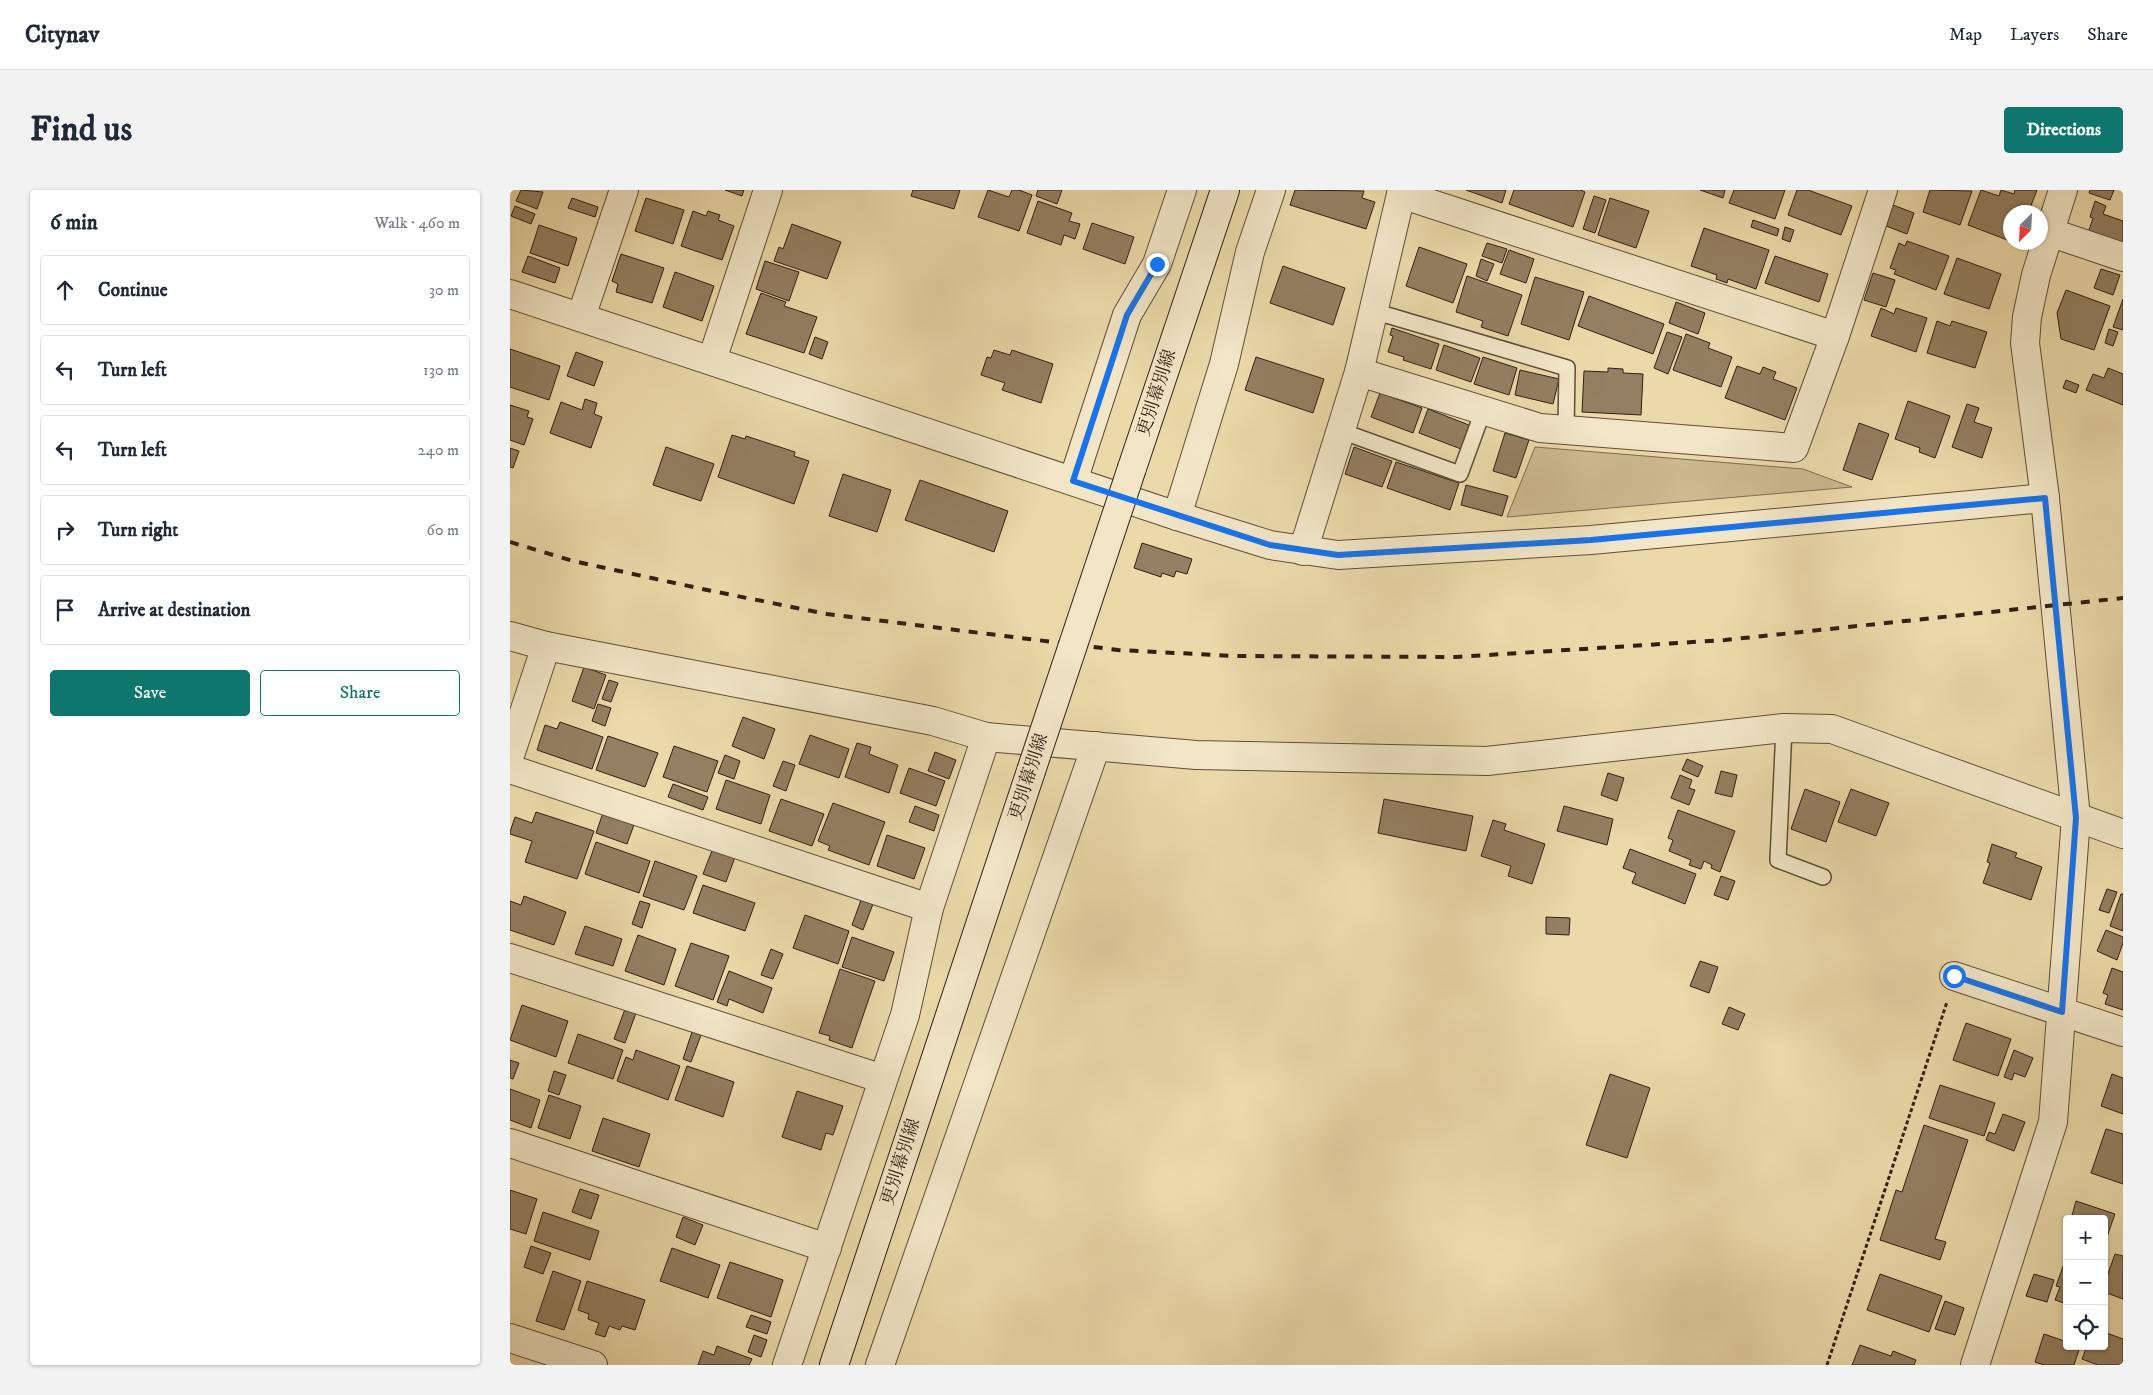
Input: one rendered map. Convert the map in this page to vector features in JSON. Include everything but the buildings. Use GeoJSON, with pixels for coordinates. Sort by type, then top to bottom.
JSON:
{"type":"FeatureCollection","features":[{"type":"Feature","properties":{"kind":"street"},"geometry":{"type":"LineString","coordinates":[[581,317],[624,190]]}},
{"type":"Feature","properties":{"kind":"street"},"geometry":{"type":"LineString","coordinates":[[712,360],[768,190]]}},
{"type":"Feature","properties":{"kind":"street"},"geometry":{"type":"LineString","coordinates":[[1073,481],[1127,315],[1157,264],[1182,190]]}},
{"type":"Feature","properties":{"kind":"street","name":"更別幕別線"},"geometry":{"type":"LineString","coordinates":[[834,1365],[1225,190]]}},
{"type":"Feature","properties":{"kind":"street"},"geometry":{"type":"LineString","coordinates":[[1177,516],[1224,364],[1250,252],[1271,190]]}},
{"type":"Feature","properties":{"kind":"street"},"geometry":{"type":"LineString","coordinates":[[1359,372],[1540,428],[1794,448],[1835,336],[1883,190]]}},
{"type":"Feature","properties":{"kind":"street"},"geometry":{"type":"LineString","coordinates":[[1975,1365],[2053,1122],[2062,1012],[2076,818],[2045,498],[2026,343],[2027,317],[2036,275],[2063,190]]}},
{"type":"Feature","properties":{"kind":"street"},"geometry":{"type":"LineString","coordinates":[[1303,551],[1359,372],[1402,192],[1835,336]]}},
{"type":"Feature","properties":{"kind":"street"},"geometry":{"type":"LineString","coordinates":[[2049,232],[2123,257]]}},
{"type":"Feature","properties":{"kind":"street"},"geometry":{"type":"LineString","coordinates":[[510,294],[1177,516],[1270,545],[1303,551],[1338,555],[1591,540],[2045,498]]}},
{"type":"Feature","properties":{"kind":"street"},"geometry":{"type":"LineString","coordinates":[[510,636],[546,646],[932,721],[986,737],[1196,754],[1487,761],[1784,728],[1832,728],[2123,834]]}},
{"type":"Feature","properties":{"kind":"street"},"geometry":{"type":"LineString","coordinates":[[510,755],[546,646]]}},
{"type":"Feature","properties":{"kind":"street"},"geometry":{"type":"LineString","coordinates":[[787,1365],[904,1015],[929,908],[986,737]]}},
{"type":"Feature","properties":{"kind":"street"},"geometry":{"type":"LineString","coordinates":[[880,1365],[1096,746]]}},
{"type":"Feature","properties":{"kind":"street"},"geometry":{"type":"LineString","coordinates":[[510,769],[929,908]]}},
{"type":"Feature","properties":{"kind":"street"},"geometry":{"type":"LineString","coordinates":[[510,958],[883,1079]]}},
{"type":"Feature","properties":{"kind":"street"},"geometry":{"type":"LineString","coordinates":[[1954,976],[2123,1032]]}},
{"type":"Feature","properties":{"kind":"street"},"geometry":{"type":"LineString","coordinates":[[510,1143],[827,1248]]}},
{"type":"Feature","properties":{"kind":"street"},"geometry":{"type":"LineString","coordinates":[[510,1338],[581,1363]]}},
{"type":"Feature","properties":{"kind":"lane"},"geometry":{"type":"LineString","coordinates":[[1373,311],[1567,368],[1566,430]]}},
{"type":"Feature","properties":{"kind":"lane"},"geometry":{"type":"LineString","coordinates":[[1341,431],[1460,474],[1483,411]]}},
{"type":"Feature","properties":{"kind":"lane"},"geometry":{"type":"LineString","coordinates":[[1784,728],[1778,860],[1823,877]]}},
{"type":"Feature","properties":{"kind":"path"},"geometry":{"type":"LineString","coordinates":[[1827,1365],[1954,976]]}},
{"type":"Feature","properties":{"kind":"shaded area"},"geometry":{"type":"Polygon","coordinates":[[[1535,447],[1803,469],[1852,487],[1507,517],[1535,447]]]}},
{"type":"Feature","properties":{"kind":"railway"},"geometry":{"type":"LineString","coordinates":[[510,542],[573,561],[827,614],[1118,650],[1235,656],[1456,657],[1725,640],[2123,598]]}},
{"type":"Feature","properties":{"kind":"route"},"geometry":{"type":"LineString","coordinates":[[1157,264],[1127,315],[1073,481],[1270,545],[1338,555],[1591,540],[2045,498],[2076,818],[2062,1012],[1954,976]]}}]}
